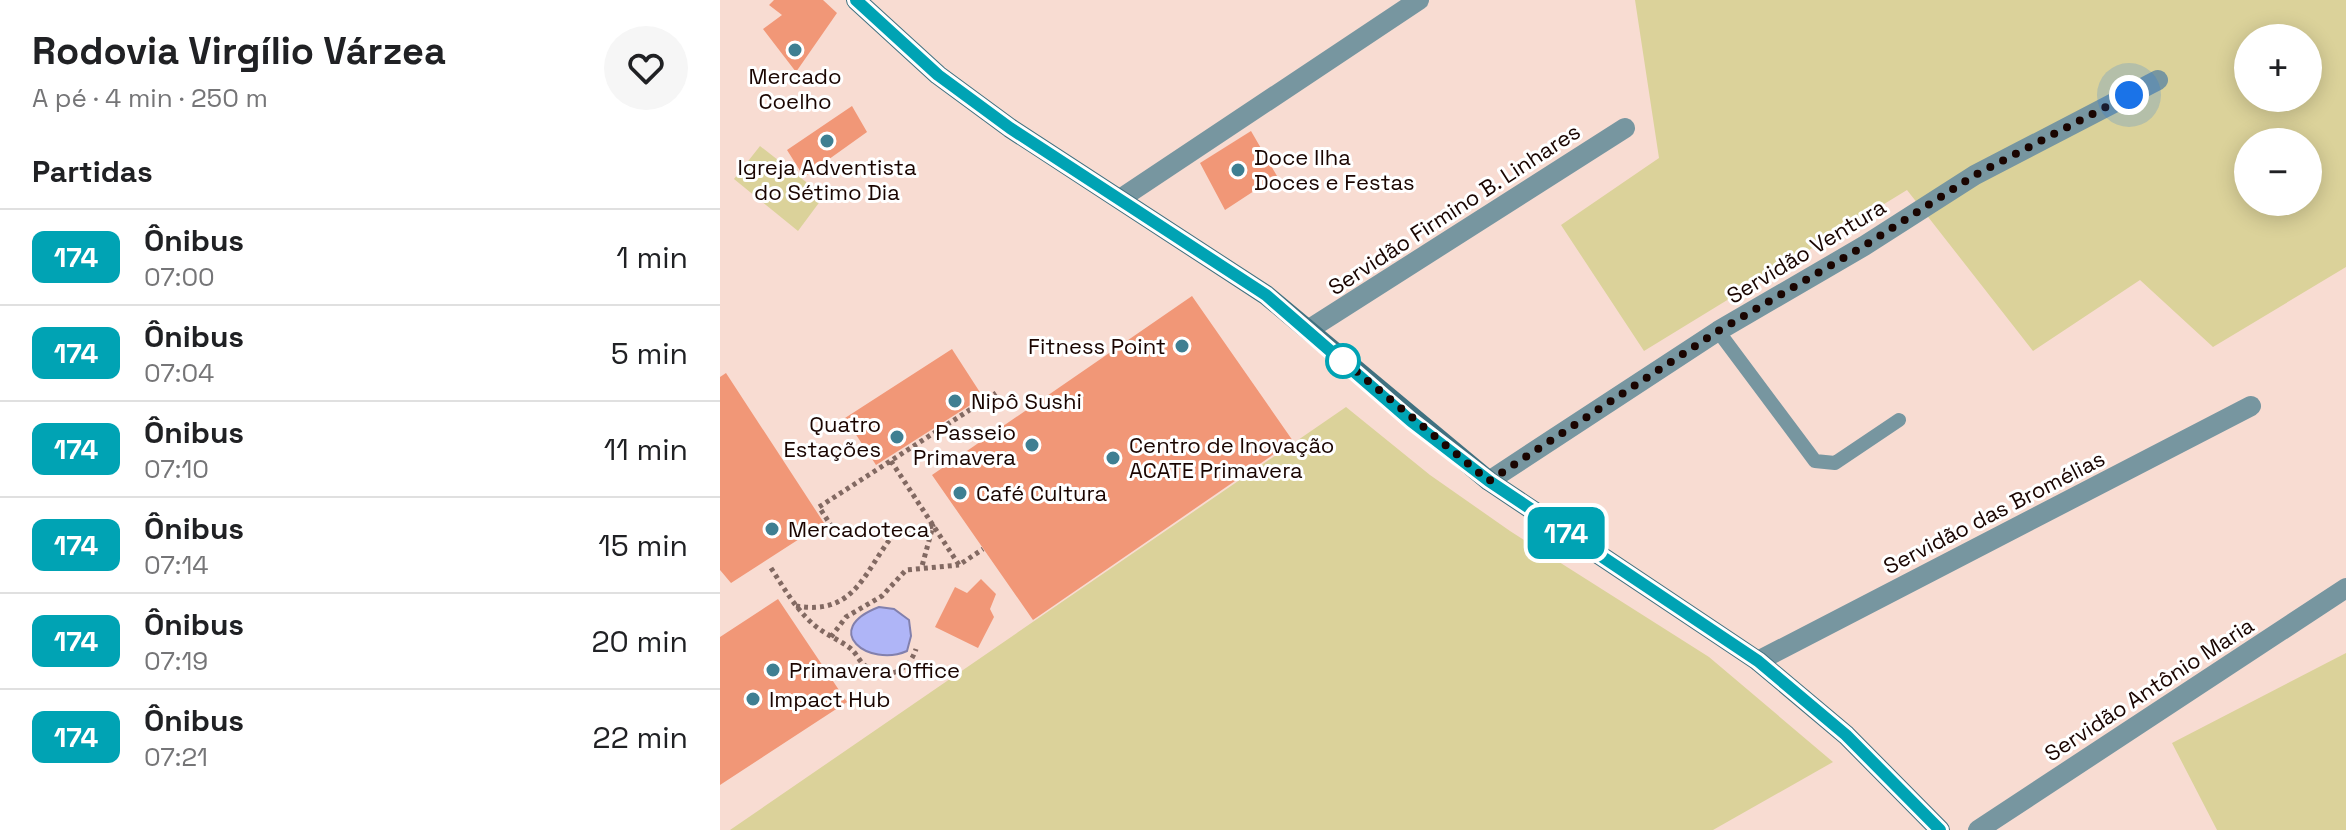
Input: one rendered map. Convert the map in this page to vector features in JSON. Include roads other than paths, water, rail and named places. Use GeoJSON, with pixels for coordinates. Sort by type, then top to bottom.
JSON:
{"type":"FeatureCollection","features":[{"type":"Feature","properties":{"kind":"main road"},"geometry":{"type":"LineString","coordinates":[[856,0],[938,75],[1010,128],[1255,288],[1308,330],[1411,421],[1489,481],[1758,661],[1846,735],[1940,830]]}},
{"type":"Feature","properties":{"kind":"street"},"geometry":{"type":"LineString","coordinates":[[1120,199],[1419,0]]}},
{"type":"Feature","properties":{"kind":"street","name":"Servidão Ventura"},"geometry":{"type":"LineString","coordinates":[[1489,481],[1718,331],[2015,152],[2158,80]]}},
{"type":"Feature","properties":{"kind":"street","name":"Servidão Firmino B. Linhares"},"geometry":{"type":"LineString","coordinates":[[1308,330],[1625,128]]}},
{"type":"Feature","properties":{"kind":"street","name":"Servidão das Bromélias"},"geometry":{"type":"LineString","coordinates":[[1758,661],[2251,406]]}},
{"type":"Feature","properties":{"kind":"street","name":"Servidão Antônio Maria"},"geometry":{"type":"LineString","coordinates":[[1978,830],[2346,588]]}},
{"type":"Feature","properties":{"kind":"lane"},"geometry":{"type":"LineString","coordinates":[[1718,331],[1815,461],[1835,463],[1899,420]]}},
{"type":"Feature","properties":{"kind":"water"},"geometry":{"type":"Polygon","coordinates":[[[879,607],[894,609],[909,620],[911,636],[907,651],[878,655],[856,644],[851,636],[853,626],[861,616],[879,607]]]}},
{"type":"Feature","properties":{"kind":"place","name":"Mercado Coelho"},"geometry":{"type":"Point","coordinates":[795,50]}},
{"type":"Feature","properties":{"kind":"place","name":"Igreja Adventista do Sétimo Dia"},"geometry":{"type":"Point","coordinates":[827,141]}},
{"type":"Feature","properties":{"kind":"place","name":"Doce Ilha Doces e Festas"},"geometry":{"type":"Point","coordinates":[1238,170]}},
{"type":"Feature","properties":{"kind":"place","name":"Fitness Point"},"geometry":{"type":"Point","coordinates":[1182,346]}},
{"type":"Feature","properties":{"kind":"place","name":"Nipô Sushi"},"geometry":{"type":"Point","coordinates":[955,401]}},
{"type":"Feature","properties":{"kind":"place","name":"Quatro Estações"},"geometry":{"type":"Point","coordinates":[897,437]}},
{"type":"Feature","properties":{"kind":"place","name":"Passeio Primavera"},"geometry":{"type":"Point","coordinates":[1032,445]}},
{"type":"Feature","properties":{"kind":"place","name":"Centro de Inovação ACATE Primavera"},"geometry":{"type":"Point","coordinates":[1113,458]}},
{"type":"Feature","properties":{"kind":"place","name":"Café Cultura"},"geometry":{"type":"Point","coordinates":[960,493]}},
{"type":"Feature","properties":{"kind":"place","name":"Mercadoteca"},"geometry":{"type":"Point","coordinates":[772,529]}},
{"type":"Feature","properties":{"kind":"place","name":"Primavera Office"},"geometry":{"type":"Point","coordinates":[773,670]}},
{"type":"Feature","properties":{"kind":"place","name":"Impact Hub"},"geometry":{"type":"Point","coordinates":[753,699]}}]}
